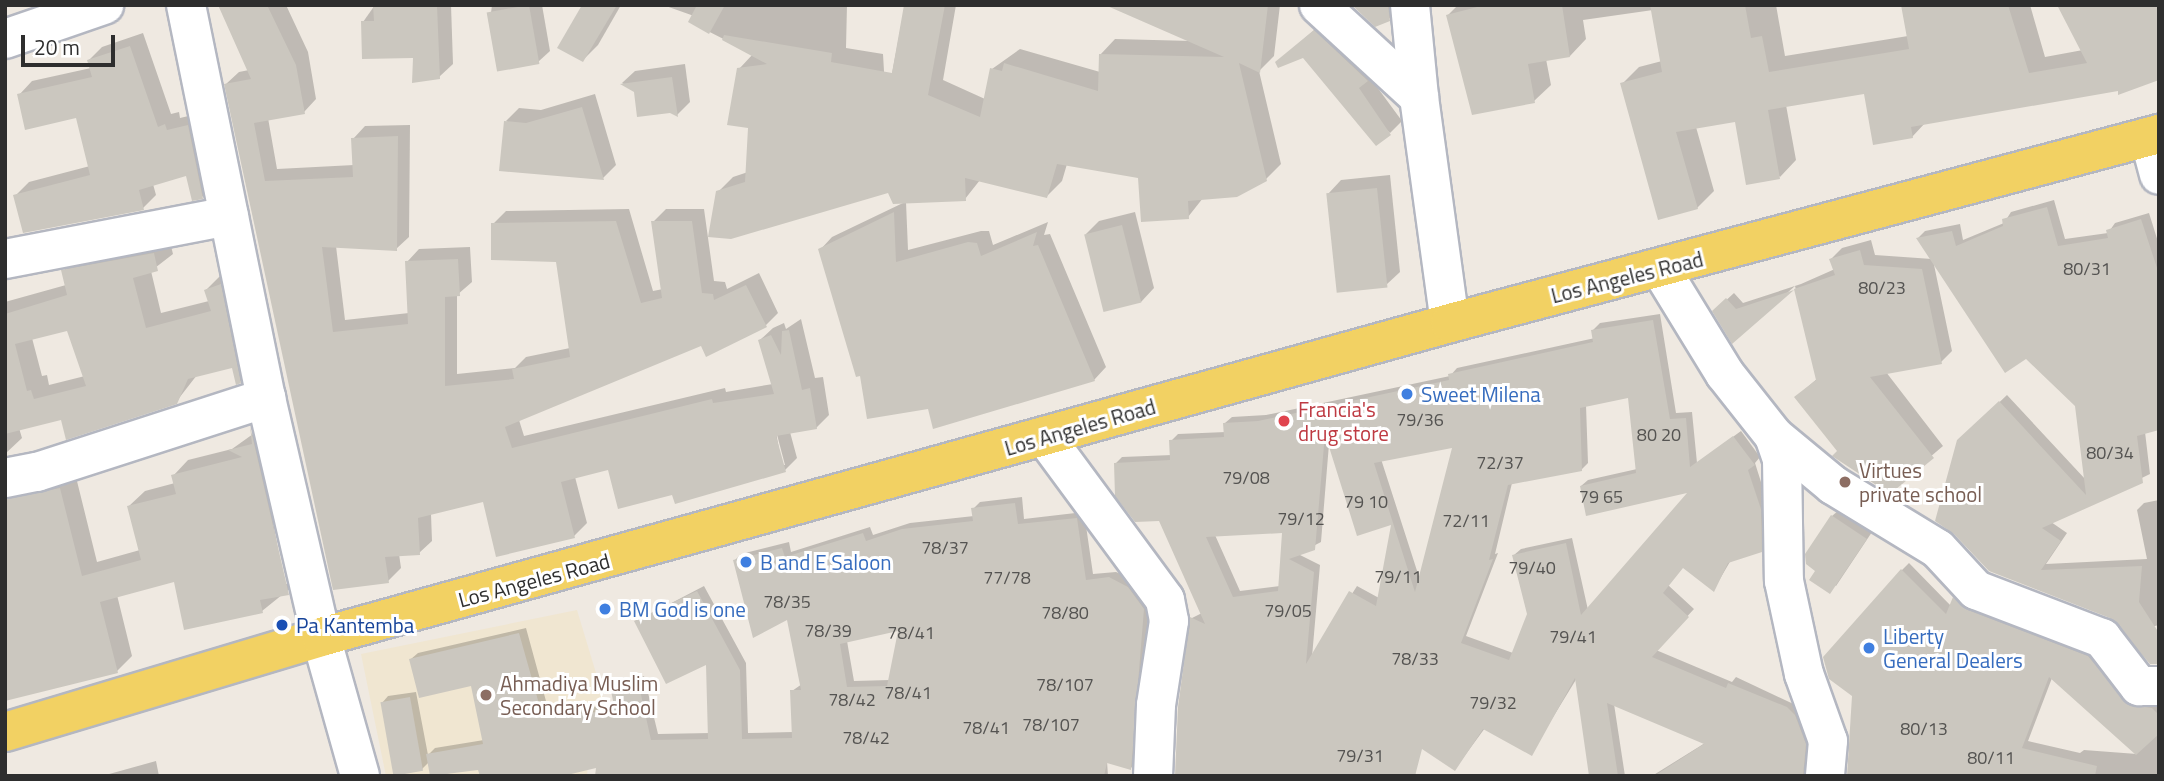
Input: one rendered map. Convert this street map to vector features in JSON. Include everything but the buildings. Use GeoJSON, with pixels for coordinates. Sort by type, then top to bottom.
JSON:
{"type":"FeatureCollection","features":[{"type":"Feature","properties":{"kind":"main road","name":"Los Angeles Road"},"geometry":{"type":"LineString","coordinates":[[5,732],[321,637],[1450,323],[2154,135]]}},
{"type":"Feature","properties":{"kind":"street"},"geometry":{"type":"LineString","coordinates":[[5,39],[104,5]]}},
{"type":"Feature","properties":{"kind":"street"},"geometry":{"type":"LineString","coordinates":[[186,5],[266,398],[321,637],[360,776]]}},
{"type":"Feature","properties":{"kind":"street"},"geometry":{"type":"LineString","coordinates":[[1319,5],[1419,97]]}},
{"type":"Feature","properties":{"kind":"street"},"geometry":{"type":"LineString","coordinates":[[1410,5],[1419,97],[1450,323]]}},
{"type":"Feature","properties":{"kind":"street"},"geometry":{"type":"LineString","coordinates":[[2154,135],[2159,175]]}},
{"type":"Feature","properties":{"kind":"street"},"geometry":{"type":"LineString","coordinates":[[5,259],[229,216]]}},
{"type":"Feature","properties":{"kind":"street"},"geometry":{"type":"LineString","coordinates":[[1660,268],[1725,374],[1774,436],[1843,492],[1938,550],[1976,590],[2102,638],[2139,686],[2159,686]]}},
{"type":"Feature","properties":{"kind":"street"},"geometry":{"type":"LineString","coordinates":[[5,478],[37,472],[266,398]]}},
{"type":"Feature","properties":{"kind":"street"},"geometry":{"type":"LineString","coordinates":[[1774,436],[1782,458],[1784,581],[1804,674],[1828,741],[1825,776]]}},
{"type":"Feature","properties":{"kind":"street"},"geometry":{"type":"LineString","coordinates":[[1045,437],[1165,600],[1169,621],[1156,705],[1153,776]]}},
{"type":"Feature","properties":{"kind":"shaded area","name":"Ahmadiya Muslim Secondary School"},"geometry":{"type":"Polygon","coordinates":[[[577,610],[615,736],[590,741],[587,776],[386,776],[361,654],[577,610]]]}},
{"type":"Feature","properties":{"kind":"place","name":"Sweet Milena"},"geometry":{"type":"Point","coordinates":[1407,394]}},
{"type":"Feature","properties":{"kind":"place","name":"Francia's drug store"},"geometry":{"type":"Point","coordinates":[1284,421]}},
{"type":"Feature","properties":{"kind":"place","name":"Virtues private school"},"geometry":{"type":"Point","coordinates":[1845,482]}},
{"type":"Feature","properties":{"kind":"place","name":"B and E Saloon"},"geometry":{"type":"Point","coordinates":[746,562]}},
{"type":"Feature","properties":{"kind":"place","name":"BM God is one"},"geometry":{"type":"Point","coordinates":[605,609]}},
{"type":"Feature","properties":{"kind":"place","name":"Pa Kantemba"},"geometry":{"type":"Point","coordinates":[282,625]}},
{"type":"Feature","properties":{"kind":"place","name":"Liberty General Dealers"},"geometry":{"type":"Point","coordinates":[1869,648]}},
{"type":"Feature","properties":{"kind":"place","name":"Ahmadiya Muslim Secondary School"},"geometry":{"type":"Point","coordinates":[486,695]}}]}
